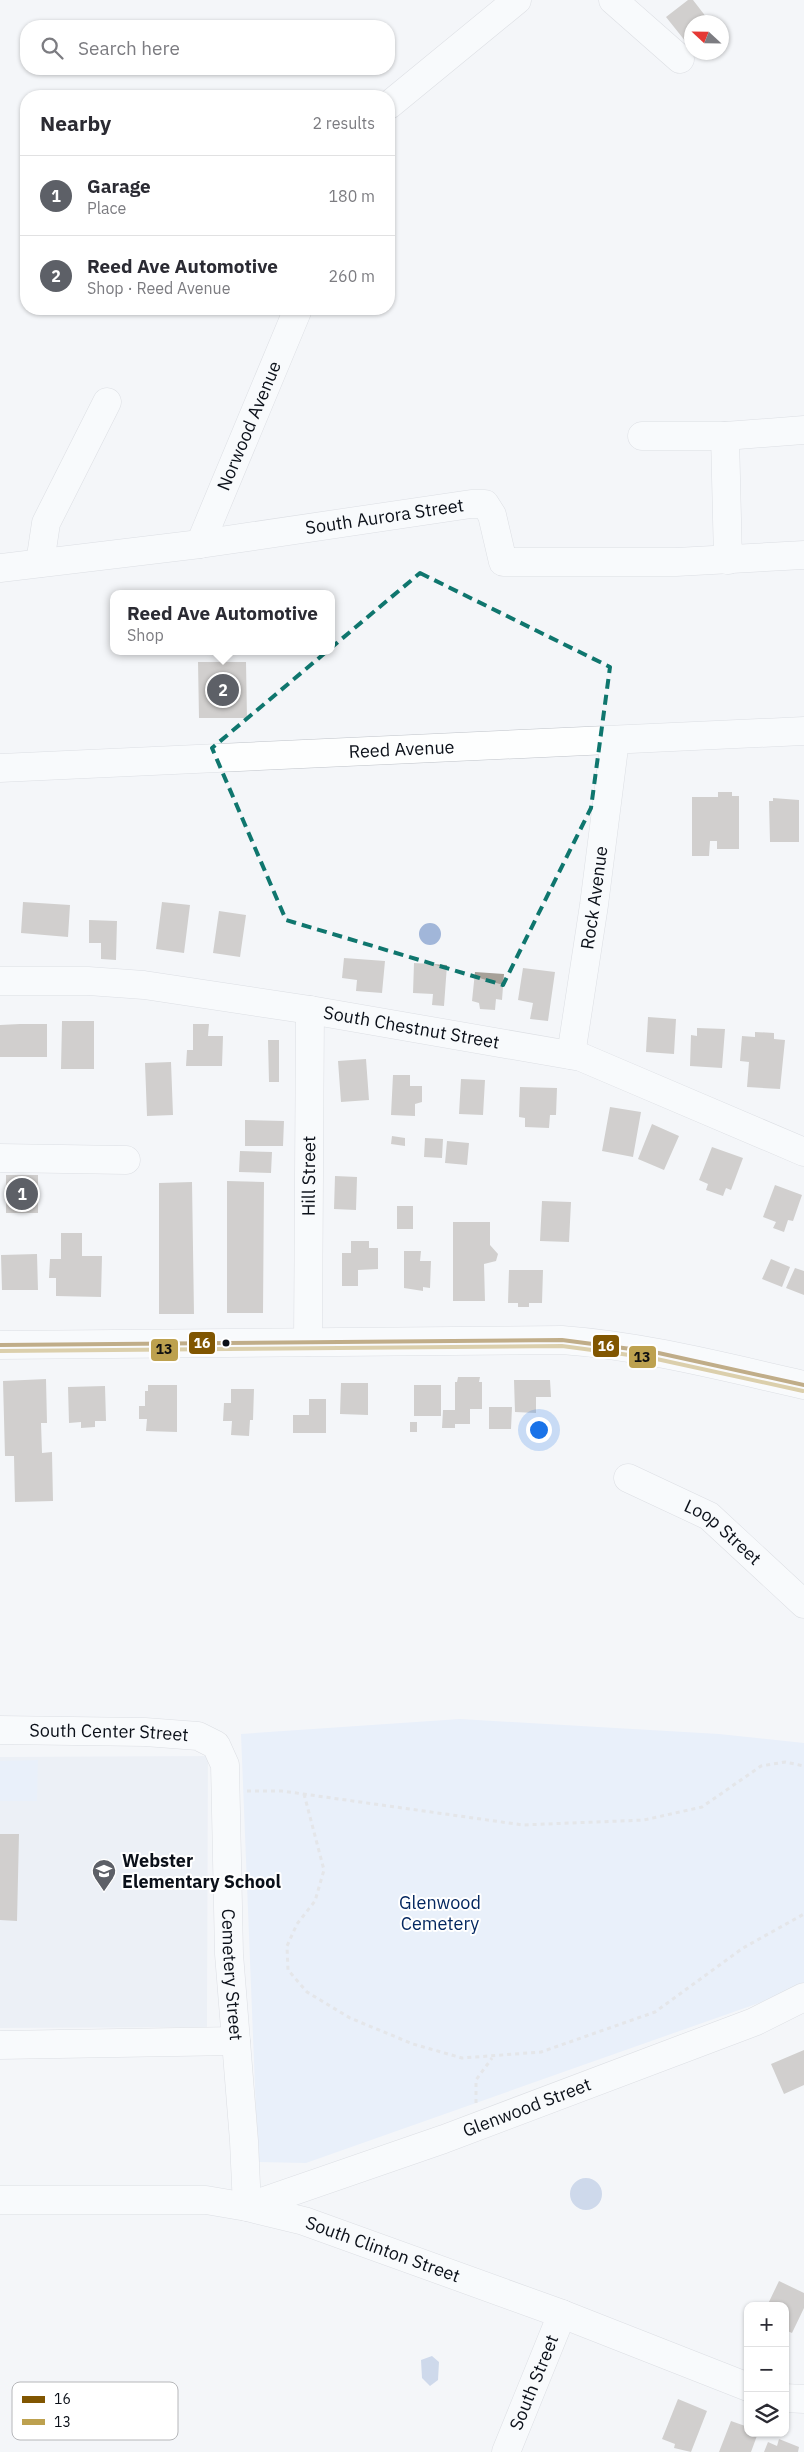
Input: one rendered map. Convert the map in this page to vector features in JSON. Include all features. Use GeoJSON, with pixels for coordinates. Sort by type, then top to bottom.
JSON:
{"type":"FeatureCollection","features":[{"type":"Feature","properties":{"kind":"street"},"geometry":{"type":"LineString","coordinates":[[395,101],[517,0]]}},
{"type":"Feature","properties":{"kind":"street"},"geometry":{"type":"LineString","coordinates":[[613,0],[680,59]]}},
{"type":"Feature","properties":{"kind":"street","name":"Norwood Avenue"},"geometry":{"type":"LineString","coordinates":[[200,544],[295,315]]}},
{"type":"Feature","properties":{"kind":"street"},"geometry":{"type":"LineString","coordinates":[[40,563],[46,523],[107,402]]}},
{"type":"Feature","properties":{"kind":"street"},"geometry":{"type":"LineString","coordinates":[[642,436],[725,436],[804,430]]}},
{"type":"Feature","properties":{"kind":"street"},"geometry":{"type":"LineString","coordinates":[[725,436],[728,560]]}},
{"type":"Feature","properties":{"kind":"street","name":"South Aurora Street"},"geometry":{"type":"LineString","coordinates":[[0,568],[200,544],[470,504],[485,504],[492,515],[502,562],[676,562],[804,555]]}},
{"type":"Feature","properties":{"kind":"street","name":"Reed Avenue"},"geometry":{"type":"LineString","coordinates":[[0,768],[804,731]]}},
{"type":"Feature","properties":{"kind":"street","name":"Rock Avenue"},"geometry":{"type":"LineString","coordinates":[[571,1055],[594,905],[615,740]]}},
{"type":"Feature","properties":{"kind":"street","name":"South Chestnut Street"},"geometry":{"type":"LineString","coordinates":[[0,981],[88,981],[144,985],[310,1010],[581,1057],[804,1152]]}},
{"type":"Feature","properties":{"kind":"street","name":"Hill Street"},"geometry":{"type":"LineString","coordinates":[[308,1342],[310,1010]]}},
{"type":"Feature","properties":{"kind":"street"},"geometry":{"type":"LineString","coordinates":[[0,1158],[126,1160]]}},
{"type":"Feature","properties":{"kind":"street"},"geometry":{"type":"LineString","coordinates":[[0,1345],[562,1340],[606,1343],[804,1385]]}},
{"type":"Feature","properties":{"kind":"street","name":"Loop Street"},"geometry":{"type":"LineString","coordinates":[[628,1478],[708,1516],[804,1604]]}},
{"type":"Feature","properties":{"kind":"street","name":"South Center Street"},"geometry":{"type":"LineString","coordinates":[[0,1730],[145,1732],[198,1736],[216,1745]]}},
{"type":"Feature","properties":{"kind":"street","name":"Cemetery Street"},"geometry":{"type":"LineString","coordinates":[[216,1745],[225,1765],[229,1954],[247,2207]]}},
{"type":"Feature","properties":{"kind":"street","name":"Glenwood Street"},"geometry":{"type":"LineString","coordinates":[[247,2207],[475,2127],[754,2022],[804,1997]]}},
{"type":"Feature","properties":{"kind":"street"},"geometry":{"type":"LineString","coordinates":[[0,2045],[236,2041]]}},
{"type":"Feature","properties":{"kind":"street","name":"South Clinton Street"},"geometry":{"type":"LineString","coordinates":[[0,2200],[206,2200],[247,2207],[304,2222],[562,2314],[744,2385]]}},
{"type":"Feature","properties":{"kind":"street","name":"South Street"},"geometry":{"type":"LineString","coordinates":[[506,2452],[562,2314]]}},
{"type":"Feature","properties":{"kind":"street"},"geometry":{"type":"LineString","coordinates":[[789,2398],[804,2399]]}},
{"type":"Feature","properties":{"kind":"path"},"geometry":{"type":"LineString","coordinates":[[226,1790],[282,1791],[523,1825],[644,1820],[702,1807],[761,1766],[785,1762],[804,1766]]}},
{"type":"Feature","properties":{"kind":"path"},"geometry":{"type":"LineString","coordinates":[[304,1794],[324,1870],[315,1901],[297,1924],[288,1946],[288,1970],[307,1992],[350,2018],[412,2044],[462,2058],[492,2058],[541,2052],[655,2012],[743,1948],[804,1914]]}},
{"type":"Feature","properties":{"kind":"path"},"geometry":{"type":"LineString","coordinates":[[475,2127],[476,2080],[492,2058]]}},
{"type":"Feature","properties":{"kind":"highlighted area"},"geometry":{"type":"Polygon","coordinates":[[[420,573],[610,667],[591,808],[503,985],[286,920],[212,748],[420,573]]]}},
{"type":"Feature","properties":{"kind":"shaded area","name":"Webster Elementary School"},"geometry":{"type":"Polygon","coordinates":[[[208,1756],[207,2027],[0,2028],[0,1757],[208,1756]]]}},
{"type":"Feature","properties":{"kind":"green space","name":"Glenwood Cemetery"},"geometry":{"type":"Polygon","coordinates":[[[460,1719],[719,1734],[804,1743],[804,1987],[306,2163],[258,2162],[241,1734],[460,1719]]]}},
{"type":"Feature","properties":{"kind":"green space"},"geometry":{"type":"Polygon","coordinates":[[[38,1760],[37,1801],[0,1801],[0,1761],[38,1760]]]}},
{"type":"Feature","properties":{"kind":"water"},"geometry":{"type":"Polygon","coordinates":[[[430,923],[438,926],[441,934],[438,942],[430,945],[422,942],[419,934],[422,926],[430,923]]]}},
{"type":"Feature","properties":{"kind":"water"},"geometry":{"type":"Polygon","coordinates":[[[586,2178],[598,2182],[602,2194],[598,2206],[586,2210],[574,2206],[570,2194],[574,2182],[586,2178]]]}},
{"type":"Feature","properties":{"kind":"water"},"geometry":{"type":"Polygon","coordinates":[[[432,2356],[439,2362],[438,2380],[430,2386],[422,2378],[421,2360],[432,2356]]]}},
{"type":"Feature","properties":{"kind":"building"},"geometry":{"type":"Polygon","coordinates":[[[688,0],[693,0],[705,15],[684,15],[684,40],[666,17],[688,0]]]}},
{"type":"Feature","properties":{"kind":"building"},"geometry":{"type":"Polygon","coordinates":[[[198,662],[246,662],[247,718],[199,718],[198,662]]]}},
{"type":"Feature","properties":{"kind":"building"},"geometry":{"type":"Polygon","coordinates":[[[718,792],[732,792],[732,796],[739,796],[739,849],[717,849],[717,841],[710,841],[709,856],[692,856],[692,797],[718,797],[718,792]]]}},
{"type":"Feature","properties":{"kind":"building"},"geometry":{"type":"Polygon","coordinates":[[[773,798],[799,800],[799,842],[770,842],[769,801],[773,801],[773,798]]]}},
{"type":"Feature","properties":{"kind":"building"},"geometry":{"type":"Polygon","coordinates":[[[23,902],[70,905],[68,937],[21,933],[23,902]]]}},
{"type":"Feature","properties":{"kind":"building"},"geometry":{"type":"Polygon","coordinates":[[[162,902],[190,905],[184,953],[156,949],[162,902]]]}},
{"type":"Feature","properties":{"kind":"building"},"geometry":{"type":"Polygon","coordinates":[[[219,911],[246,915],[240,957],[213,953],[219,911]]]}},
{"type":"Feature","properties":{"kind":"building"},"geometry":{"type":"Polygon","coordinates":[[[89,920],[117,921],[116,960],[101,959],[101,943],[89,943],[89,920]]]}},
{"type":"Feature","properties":{"kind":"building"},"geometry":{"type":"Polygon","coordinates":[[[344,958],[385,961],[382,993],[356,991],[357,980],[342,978],[344,958]]]}},
{"type":"Feature","properties":{"kind":"building"},"geometry":{"type":"Polygon","coordinates":[[[414,963],[447,965],[444,1006],[432,1005],[433,994],[413,993],[414,963]]]}},
{"type":"Feature","properties":{"kind":"building"},"geometry":{"type":"Polygon","coordinates":[[[523,968],[555,972],[548,1021],[530,1019],[533,1003],[518,1000],[523,968]]]}},
{"type":"Feature","properties":{"kind":"building"},"geometry":{"type":"Polygon","coordinates":[[[475,972],[504,974],[502,1000],[496,999],[495,1010],[480,1009],[479,1003],[472,1001],[475,972]]]}},
{"type":"Feature","properties":{"kind":"building"},"geometry":{"type":"Polygon","coordinates":[[[648,1017],[676,1019],[674,1054],[646,1052],[648,1017]]]}},
{"type":"Feature","properties":{"kind":"building"},"geometry":{"type":"Polygon","coordinates":[[[62,1021],[94,1021],[94,1069],[61,1069],[62,1021]]]}},
{"type":"Feature","properties":{"kind":"building"},"geometry":{"type":"Polygon","coordinates":[[[47,1024],[47,1057],[0,1057],[0,1025],[47,1024]]]}},
{"type":"Feature","properties":{"kind":"building"},"geometry":{"type":"Polygon","coordinates":[[[193,1024],[209,1024],[208,1036],[223,1036],[222,1066],[186,1066],[187,1050],[193,1050],[193,1024]]]}},
{"type":"Feature","properties":{"kind":"building"},"geometry":{"type":"Polygon","coordinates":[[[697,1028],[725,1029],[722,1068],[690,1066],[691,1035],[697,1036],[697,1028]]]}},
{"type":"Feature","properties":{"kind":"building"},"geometry":{"type":"Polygon","coordinates":[[[755,1032],[774,1033],[774,1039],[785,1040],[780,1089],[747,1087],[749,1062],[740,1061],[742,1036],[755,1037],[755,1032]]]}},
{"type":"Feature","properties":{"kind":"building"},"geometry":{"type":"Polygon","coordinates":[[[268,1040],[279,1040],[279,1082],[269,1082],[268,1040]]]}},
{"type":"Feature","properties":{"kind":"building"},"geometry":{"type":"Polygon","coordinates":[[[366,1059],[369,1100],[341,1102],[338,1061],[366,1059]]]}},
{"type":"Feature","properties":{"kind":"building"},"geometry":{"type":"Polygon","coordinates":[[[171,1062],[173,1115],[147,1116],[145,1063],[171,1062]]]}},
{"type":"Feature","properties":{"kind":"building"},"geometry":{"type":"Polygon","coordinates":[[[393,1075],[410,1075],[410,1086],[422,1086],[422,1102],[415,1104],[415,1116],[391,1115],[393,1075]]]}},
{"type":"Feature","properties":{"kind":"building"},"geometry":{"type":"Polygon","coordinates":[[[461,1079],[485,1080],[483,1115],[459,1114],[461,1079]]]}},
{"type":"Feature","properties":{"kind":"building"},"geometry":{"type":"Polygon","coordinates":[[[520,1087],[557,1088],[556,1115],[550,1115],[549,1128],[525,1127],[525,1118],[519,1117],[520,1087]]]}},
{"type":"Feature","properties":{"kind":"building"},"geometry":{"type":"Polygon","coordinates":[[[610,1107],[641,1112],[633,1157],[602,1151],[610,1107]]]}},
{"type":"Feature","properties":{"kind":"building"},"geometry":{"type":"Polygon","coordinates":[[[245,1120],[284,1121],[283,1146],[245,1146],[245,1120]]]}},
{"type":"Feature","properties":{"kind":"building"},"geometry":{"type":"Polygon","coordinates":[[[652,1124],[679,1136],[664,1170],[638,1159],[652,1124]]]}},
{"type":"Feature","properties":{"kind":"building"},"geometry":{"type":"Polygon","coordinates":[[[392,1136],[405,1138],[405,1146],[391,1144],[392,1136]]]}},
{"type":"Feature","properties":{"kind":"building"},"geometry":{"type":"Polygon","coordinates":[[[425,1138],[443,1139],[442,1158],[424,1157],[425,1138]]]}},
{"type":"Feature","properties":{"kind":"building"},"geometry":{"type":"Polygon","coordinates":[[[447,1141],[469,1143],[467,1165],[445,1163],[447,1141]]]}},
{"type":"Feature","properties":{"kind":"building"},"geometry":{"type":"Polygon","coordinates":[[[712,1147],[743,1158],[731,1190],[726,1188],[723,1196],[706,1190],[708,1184],[699,1180],[712,1147]]]}},
{"type":"Feature","properties":{"kind":"building"},"geometry":{"type":"Polygon","coordinates":[[[240,1151],[272,1152],[271,1173],[239,1172],[240,1151]]]}},
{"type":"Feature","properties":{"kind":"building"},"geometry":{"type":"Polygon","coordinates":[[[6,1175],[38,1175],[38,1213],[6,1213],[6,1175]]]}},
{"type":"Feature","properties":{"kind":"building"},"geometry":{"type":"Polygon","coordinates":[[[335,1176],[357,1177],[356,1210],[334,1209],[335,1176]]]}},
{"type":"Feature","properties":{"kind":"building"},"geometry":{"type":"Polygon","coordinates":[[[227,1181],[264,1182],[263,1313],[227,1313],[227,1181]]]}},
{"type":"Feature","properties":{"kind":"building"},"geometry":{"type":"Polygon","coordinates":[[[192,1182],[194,1314],[159,1314],[159,1183],[192,1182]]]}},
{"type":"Feature","properties":{"kind":"building"},"geometry":{"type":"Polygon","coordinates":[[[775,1185],[802,1195],[793,1221],[788,1220],[784,1232],[773,1228],[776,1222],[763,1217],[775,1185]]]}},
{"type":"Feature","properties":{"kind":"building"},"geometry":{"type":"Polygon","coordinates":[[[542,1201],[571,1202],[569,1242],[540,1241],[542,1201]]]}},
{"type":"Feature","properties":{"kind":"building"},"geometry":{"type":"Polygon","coordinates":[[[397,1206],[413,1206],[413,1229],[397,1229],[397,1206]]]}},
{"type":"Feature","properties":{"kind":"building"},"geometry":{"type":"Polygon","coordinates":[[[453,1222],[490,1222],[490,1245],[498,1254],[496,1261],[484,1264],[485,1301],[453,1301],[453,1222]]]}},
{"type":"Feature","properties":{"kind":"building"},"geometry":{"type":"Polygon","coordinates":[[[61,1233],[82,1233],[82,1256],[102,1256],[101,1297],[56,1296],[56,1278],[49,1278],[50,1259],[61,1259],[61,1233]]]}},
{"type":"Feature","properties":{"kind":"building"},"geometry":{"type":"Polygon","coordinates":[[[351,1241],[369,1241],[369,1248],[378,1248],[378,1269],[358,1270],[358,1286],[342,1286],[342,1253],[351,1253],[351,1241]]]}},
{"type":"Feature","properties":{"kind":"building"},"geometry":{"type":"Polygon","coordinates":[[[404,1251],[421,1251],[420,1261],[431,1261],[430,1288],[423,1287],[423,1291],[404,1288],[404,1251]]]}},
{"type":"Feature","properties":{"kind":"building"},"geometry":{"type":"Polygon","coordinates":[[[37,1254],[38,1290],[2,1290],[1,1255],[37,1254]]]}},
{"type":"Feature","properties":{"kind":"building"},"geometry":{"type":"Polygon","coordinates":[[[771,1259],[790,1267],[782,1287],[762,1279],[771,1259]]]}},
{"type":"Feature","properties":{"kind":"building"},"geometry":{"type":"Polygon","coordinates":[[[795,1268],[804,1271],[804,1295],[786,1288],[795,1268]]]}},
{"type":"Feature","properties":{"kind":"building"},"geometry":{"type":"Polygon","coordinates":[[[509,1270],[543,1270],[542,1303],[529,1303],[529,1307],[518,1307],[518,1303],[508,1303],[509,1270]]]}},
{"type":"Feature","properties":{"kind":"building"},"geometry":{"type":"Polygon","coordinates":[[[458,1377],[480,1377],[479,1382],[482,1382],[482,1409],[470,1409],[470,1424],[455,1424],[455,1428],[442,1428],[443,1410],[455,1410],[455,1382],[457,1382],[458,1377]]]}},
{"type":"Feature","properties":{"kind":"building"},"geometry":{"type":"Polygon","coordinates":[[[46,1379],[47,1423],[41,1423],[42,1453],[52,1452],[53,1501],[15,1502],[14,1456],[5,1456],[3,1381],[46,1379]]]}},
{"type":"Feature","properties":{"kind":"building"},"geometry":{"type":"Polygon","coordinates":[[[514,1380],[550,1380],[551,1397],[536,1397],[536,1413],[515,1412],[514,1380]]]}},
{"type":"Feature","properties":{"kind":"building"},"geometry":{"type":"Polygon","coordinates":[[[341,1383],[368,1383],[368,1415],[340,1414],[341,1383]]]}},
{"type":"Feature","properties":{"kind":"building"},"geometry":{"type":"Polygon","coordinates":[[[148,1385],[177,1385],[177,1432],[146,1431],[147,1419],[139,1419],[139,1406],[145,1406],[145,1391],[148,1391],[148,1385]]]}},
{"type":"Feature","properties":{"kind":"building"},"geometry":{"type":"Polygon","coordinates":[[[414,1385],[441,1385],[441,1416],[414,1416],[414,1385]]]}},
{"type":"Feature","properties":{"kind":"building"},"geometry":{"type":"Polygon","coordinates":[[[105,1386],[106,1421],[95,1421],[95,1427],[81,1428],[81,1422],[69,1423],[68,1387],[105,1386]]]}},
{"type":"Feature","properties":{"kind":"building"},"geometry":{"type":"Polygon","coordinates":[[[231,1389],[254,1389],[253,1420],[250,1420],[249,1436],[231,1435],[232,1421],[223,1421],[224,1403],[231,1403],[231,1389]]]}},
{"type":"Feature","properties":{"kind":"building"},"geometry":{"type":"Polygon","coordinates":[[[309,1399],[326,1399],[326,1433],[293,1433],[293,1415],[309,1415],[309,1399]]]}},
{"type":"Feature","properties":{"kind":"building"},"geometry":{"type":"Polygon","coordinates":[[[489,1407],[512,1407],[511,1429],[489,1429],[489,1407]]]}},
{"type":"Feature","properties":{"kind":"building"},"geometry":{"type":"Polygon","coordinates":[[[410,1422],[417,1422],[417,1432],[410,1432],[410,1422]]]}},
{"type":"Feature","properties":{"kind":"building"},"geometry":{"type":"Polygon","coordinates":[[[0,1834],[19,1834],[17,1921],[0,1920],[0,1834]]]}},
{"type":"Feature","properties":{"kind":"building"},"geometry":{"type":"Polygon","coordinates":[[[804,2050],[804,2085],[784,2094],[771,2064],[804,2050]]]}},
{"type":"Feature","properties":{"kind":"building"},"geometry":{"type":"Polygon","coordinates":[[[779,2281],[804,2293],[804,2308],[792,2333],[789,2332],[789,2302],[769,2302],[779,2281]]]}},
{"type":"Feature","properties":{"kind":"building"},"geometry":{"type":"Polygon","coordinates":[[[678,2399],[707,2411],[691,2452],[674,2448],[675,2444],[662,2439],[678,2399]]]}},
{"type":"Feature","properties":{"kind":"building"},"geometry":{"type":"Polygon","coordinates":[[[731,2421],[744,2426],[744,2437],[757,2437],[751,2452],[719,2452],[731,2421]]]}},
{"type":"Feature","properties":{"kind":"building"},"geometry":{"type":"Polygon","coordinates":[[[779,2439],[799,2447],[798,2452],[764,2452],[768,2442],[777,2446],[779,2439]]]}},
{"type":"Feature","properties":{"kind":"transit line","name":"16"},"geometry":{"type":"LineString","coordinates":[[0,1345],[562,1340],[654,1352],[804,1385]]}},
{"type":"Feature","properties":{"kind":"transit line","name":"13"},"geometry":{"type":"LineString","coordinates":[[0,1351],[562,1346],[652,1358],[803,1391]]}},
{"type":"Feature","properties":{"kind":"place","name":"Reed Ave Automotive"},"geometry":{"type":"Point","coordinates":[223,690]}},
{"type":"Feature","properties":{"kind":"place","name":"Garage"},"geometry":{"type":"Point","coordinates":[22,1194]}},
{"type":"Feature","properties":{"kind":"place","name":"Webster Elementary School"},"geometry":{"type":"Point","coordinates":[104,1892]}}]}
